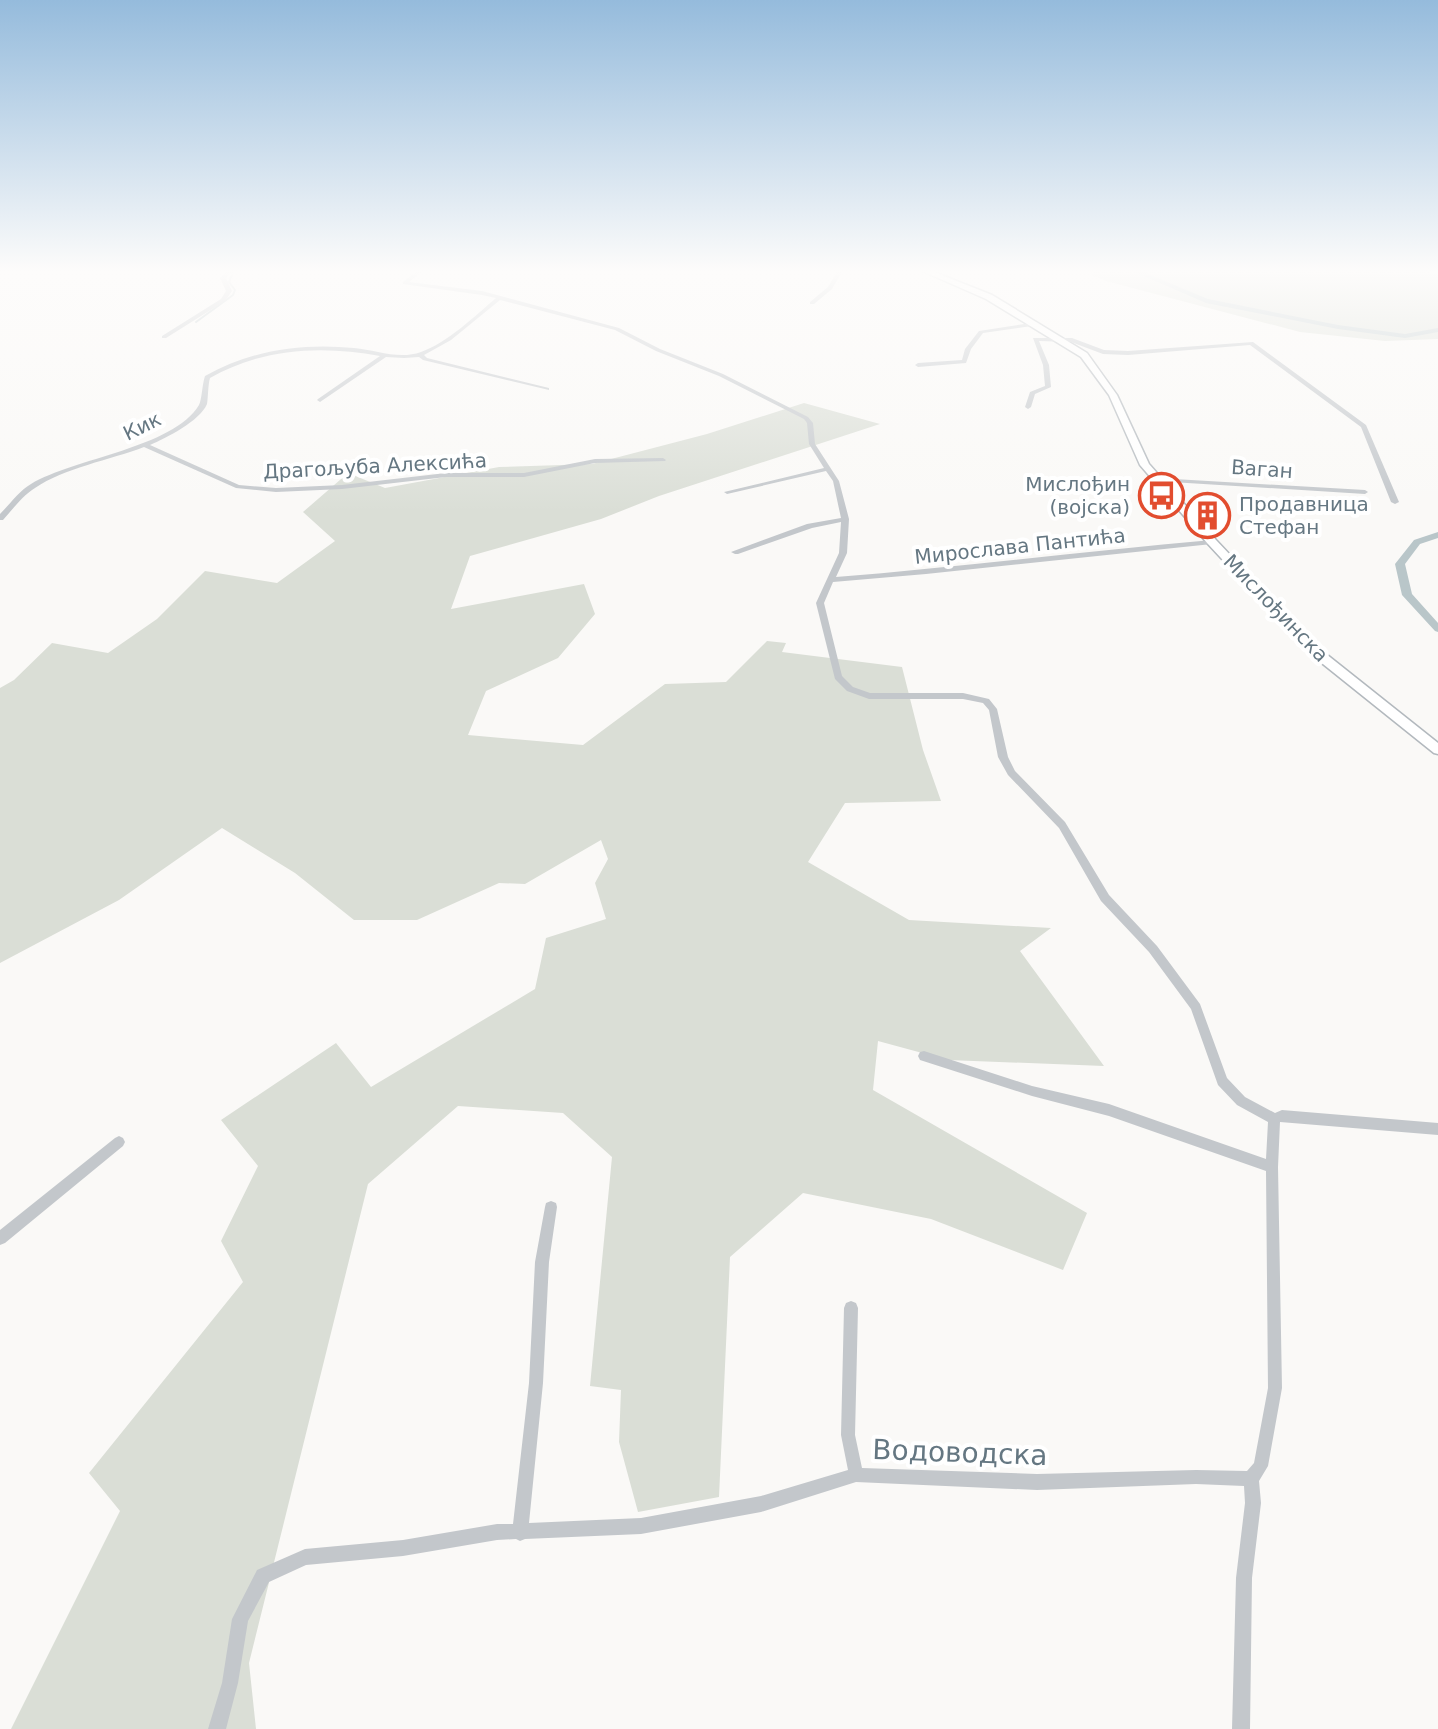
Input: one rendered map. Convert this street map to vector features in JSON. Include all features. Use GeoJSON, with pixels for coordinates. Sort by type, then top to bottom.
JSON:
{"type":"FeatureCollection","features":[{"type":"Feature","properties":{"kind":"main road","name":"Мислођинска"},"geometry":{"type":"LineString","coordinates":[[1077,351],[1087,358],[1106,384],[1142,459],[1212,542],[1312,649],[1438,750]]}},
{"type":"Feature","properties":{"kind":"street","name":"Кик"},"geometry":{"type":"LineString","coordinates":[[0,518],[38,483],[145,445],[198,412],[204,403],[207,377],[222,368],[294,351]]}},
{"type":"Feature","properties":{"kind":"street","name":"Кик"},"geometry":{"type":"LineString","coordinates":[[357,351],[420,355],[425,359],[547,389]]}},
{"type":"Feature","properties":{"kind":"street"},"geometry":{"type":"LineString","coordinates":[[420,355],[427,351]]}},
{"type":"Feature","properties":{"kind":"street"},"geometry":{"type":"LineString","coordinates":[[660,351],[721,375],[797,412],[810,423],[812,444],[836,481],[845,519],[843,553],[821,596],[820,609],[838,677],[844,685],[869,696],[963,696],[986,701],[993,709],[1003,757],[1011,773],[1062,825],[1105,898],[1153,949],[1196,1007],[1222,1081],[1241,1101],[1274,1119],[1282,1116],[1438,1129]]}},
{"type":"Feature","properties":{"kind":"street"},"geometry":{"type":"LineString","coordinates":[[918,365],[964,362],[967,351]]}},
{"type":"Feature","properties":{"kind":"street"},"geometry":{"type":"LineString","coordinates":[[1028,407],[1032,393],[1048,387],[1046,365],[1040,351]]}},
{"type":"Feature","properties":{"kind":"street"},"geometry":{"type":"LineString","coordinates":[[1099,351],[1156,351]]}},
{"type":"Feature","properties":{"kind":"street"},"geometry":{"type":"LineString","coordinates":[[1261,351],[1364,426],[1395,502]]}},
{"type":"Feature","properties":{"kind":"street"},"geometry":{"type":"LineString","coordinates":[[320,400],[386,354]]}},
{"type":"Feature","properties":{"kind":"street","name":"Драгољуба Алексића"},"geometry":{"type":"LineString","coordinates":[[145,445],[238,487],[276,490],[342,487],[446,475],[524,475],[595,461],[663,460]]}},
{"type":"Feature","properties":{"kind":"street"},"geometry":{"type":"LineString","coordinates":[[727,492],[828,469]]}},
{"type":"Feature","properties":{"kind":"street","name":"Ваган"},"geometry":{"type":"LineString","coordinates":[[1157,480],[1365,492]]}},
{"type":"Feature","properties":{"kind":"street"},"geometry":{"type":"LineString","coordinates":[[735,552],[810,526],[845,519]]}},
{"type":"Feature","properties":{"kind":"street","name":"Мирослава Пантића"},"geometry":{"type":"LineString","coordinates":[[830,580],[943,572],[1026,559],[1212,542]]}},
{"type":"Feature","properties":{"kind":"street"},"geometry":{"type":"LineString","coordinates":[[924,1056],[1032,1091],[1109,1110],[1272,1167]]}},
{"type":"Feature","properties":{"kind":"street"},"geometry":{"type":"LineString","coordinates":[[1241,1729],[1244,1578],[1253,1503],[1251,1479],[1261,1466],[1275,1388],[1274,1119]]}},
{"type":"Feature","properties":{"kind":"street"},"geometry":{"type":"LineString","coordinates":[[0,1238],[119,1142]]}},
{"type":"Feature","properties":{"kind":"street"},"geometry":{"type":"LineString","coordinates":[[520,1533],[536,1383],[542,1262],[551,1207]]}},
{"type":"Feature","properties":{"kind":"street"},"geometry":{"type":"LineString","coordinates":[[851,1308],[848,1435],[856,1475]]}},
{"type":"Feature","properties":{"kind":"street","name":"Водоводска"},"geometry":{"type":"LineString","coordinates":[[217,1729],[230,1683],[240,1619],[263,1576],[305,1557],[403,1548],[497,1532],[641,1526],[761,1504],[856,1475],[1037,1482],[1196,1477],[1251,1479]]}},
{"type":"Feature","properties":{"kind":"shaded area"},"geometry":{"type":"Polygon","coordinates":[[[804,403],[880,424],[659,496],[601,519],[470,556],[451,609],[584,584],[595,614],[558,658],[486,691],[468,735],[583,745],[665,684],[726,682],[767,641],[786,643],[782,652],[902,667],[923,750],[941,801],[845,803],[808,862],[909,920],[1051,928],[1020,951],[1104,1066],[948,1060],[878,1041],[873,1090],[1087,1213],[1063,1270],[931,1219],[803,1193],[730,1257],[719,1497],[638,1512],[619,1442],[621,1390],[590,1386],[612,1157],[563,1113],[458,1106],[368,1184],[249,1663],[256,1729],[11,1729],[120,1511],[89,1473],[243,1282],[221,1241],[258,1166],[221,1120],[336,1043],[371,1087],[535,989],[546,938],[606,919],[595,883],[608,859],[601,840],[525,884],[499,883],[417,920],[354,920],[295,873],[222,828],[119,900],[0,963],[0,688],[14,680],[52,643],[108,653],[157,619],[205,571],[277,583],[335,541],[303,512],[348,473],[385,488],[499,467],[592,464],[707,434],[804,403]]]}},
{"type":"Feature","properties":{"kind":"waterway"},"geometry":{"type":"LineString","coordinates":[[1438,535],[1417,542],[1400,564],[1407,595],[1438,629]]}},
{"type":"Feature","properties":{"kind":"place","name":"Мислођин (војска)"},"geometry":{"type":"Point","coordinates":[1161,496]}},
{"type":"Feature","properties":{"kind":"place","name":"Продавница Стефан"},"geometry":{"type":"Point","coordinates":[1208,516]}}]}
